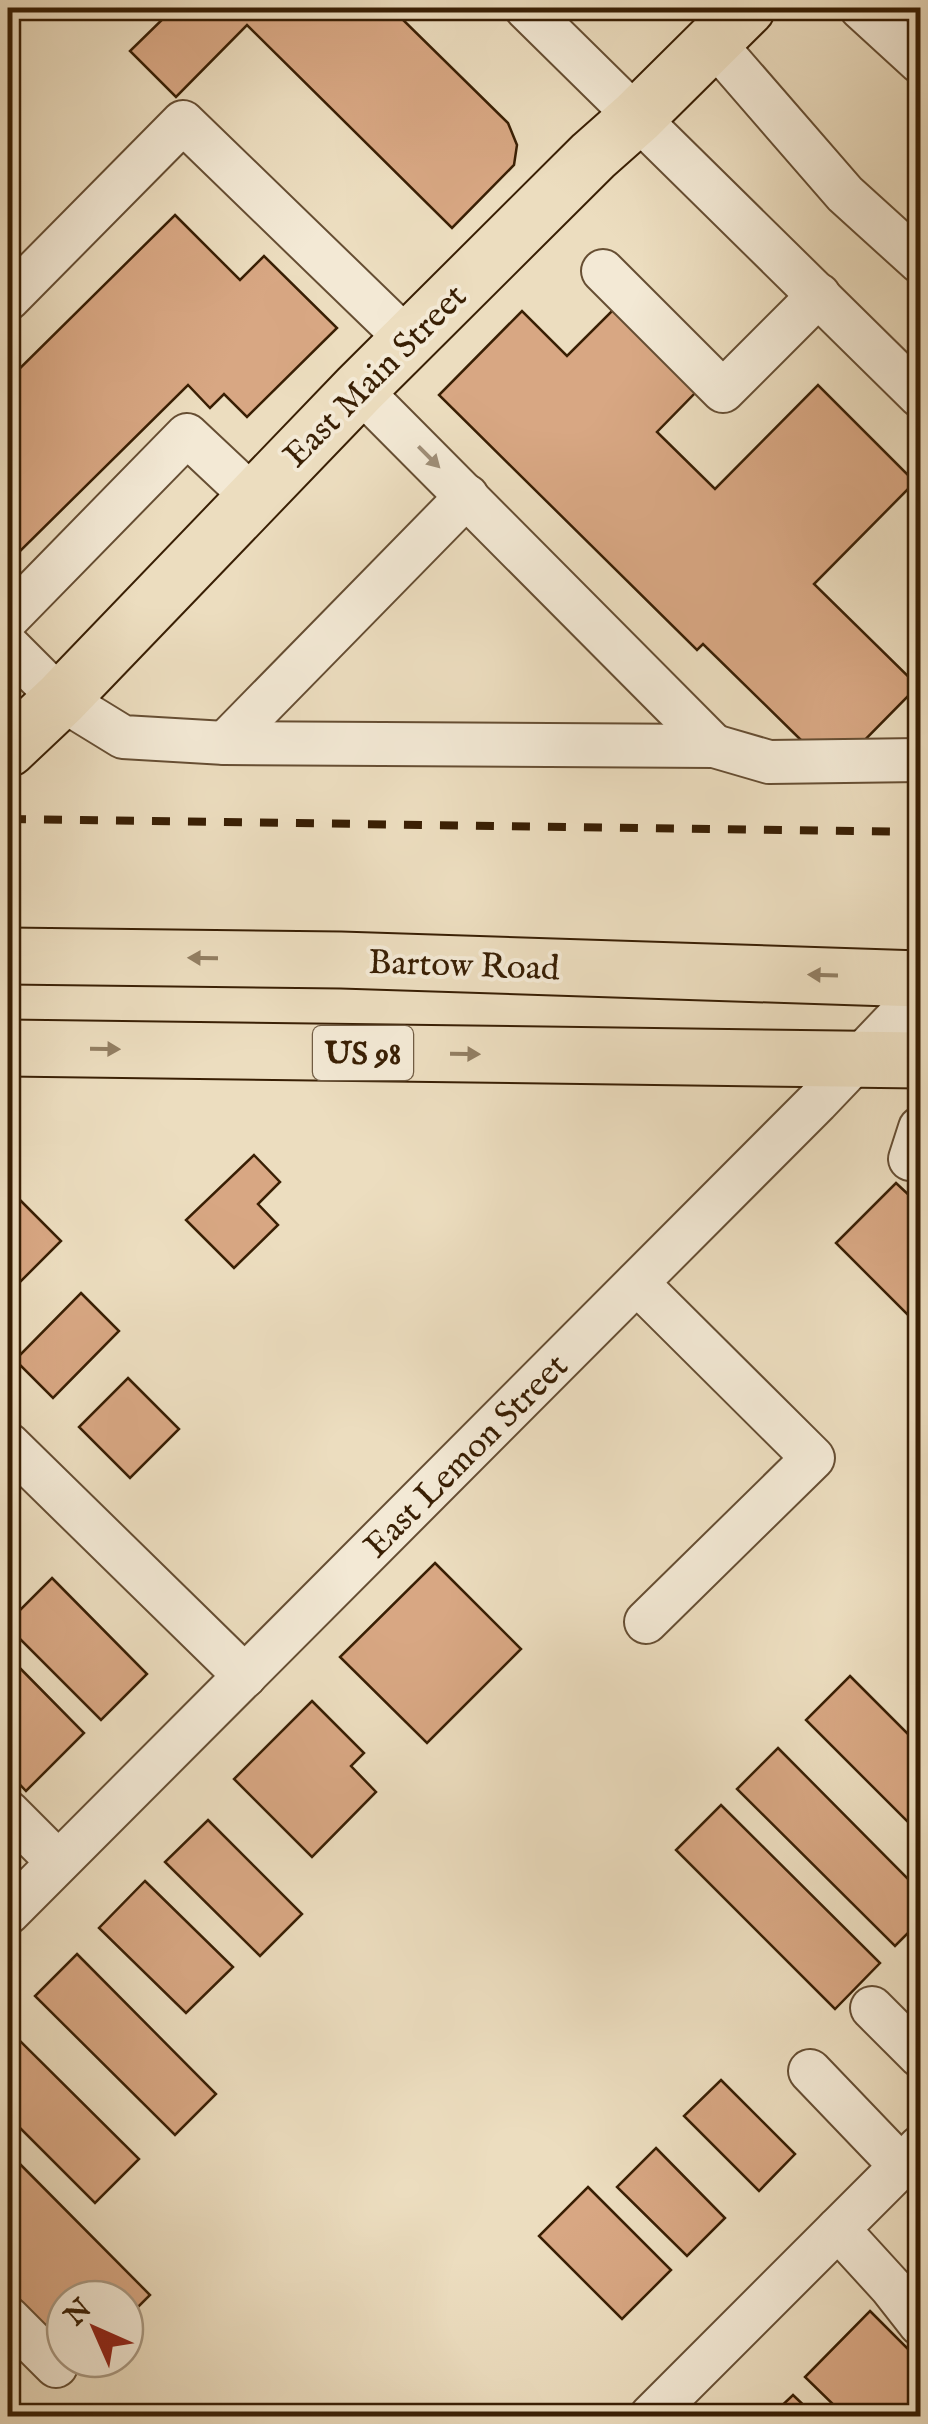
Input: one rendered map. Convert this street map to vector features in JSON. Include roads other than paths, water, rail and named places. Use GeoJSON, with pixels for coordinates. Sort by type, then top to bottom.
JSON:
{"type":"FeatureCollection","features":[{"type":"Feature","properties":{"kind":"main road","name":"East Main Street"},"geometry":{"type":"LineString","coordinates":[[8,749],[61,699],[359,389],[730,25]]}},
{"type":"Feature","properties":{"kind":"main road","name":"Bartow Road"},"geometry":{"type":"LineString","coordinates":[[8,956],[341,960],[920,978]]}},
{"type":"Feature","properties":{"kind":"main road","name":"US 98"},"geometry":{"type":"LineString","coordinates":[[8,1048],[920,1060]]}},
{"type":"Feature","properties":{"kind":"street"},"geometry":{"type":"LineString","coordinates":[[526,8],[920,396]]}},
{"type":"Feature","properties":{"kind":"street"},"geometry":{"type":"LineString","coordinates":[[860,8],[920,62]]}},
{"type":"Feature","properties":{"kind":"street"},"geometry":{"type":"LineString","coordinates":[[730,25],[846,194],[920,262]]}},
{"type":"Feature","properties":{"kind":"street"},"geometry":{"type":"LineString","coordinates":[[8,299],[183,122],[408,340]]}},
{"type":"Feature","properties":{"kind":"street"},"geometry":{"type":"LineString","coordinates":[[603,270],[723,391],[819,295]]}},
{"type":"Feature","properties":{"kind":"street"},"geometry":{"type":"LineString","coordinates":[[359,389],[714,746]]}},
{"type":"Feature","properties":{"kind":"street"},"geometry":{"type":"LineString","coordinates":[[8,618],[188,435],[254,498]]}},
{"type":"Feature","properties":{"kind":"street"},"geometry":{"type":"LineString","coordinates":[[226,744],[467,496]]}},
{"type":"Feature","properties":{"kind":"street"},"geometry":{"type":"LineString","coordinates":[[8,646],[61,699],[123,737],[226,744],[714,746],[768,762],[920,760]]}},
{"type":"Feature","properties":{"kind":"street","name":"East Lemon Street"},"geometry":{"type":"LineString","coordinates":[[8,1912],[920,994]]}},
{"type":"Feature","properties":{"kind":"street"},"geometry":{"type":"LineString","coordinates":[[637,1283],[813,1458],[646,1622]]}},
{"type":"Feature","properties":{"kind":"street"},"geometry":{"type":"LineString","coordinates":[[8,1444],[244,1676]]}},
{"type":"Feature","properties":{"kind":"street"},"geometry":{"type":"LineString","coordinates":[[8,1812],[58,1862]]}},
{"type":"Feature","properties":{"kind":"street"},"geometry":{"type":"LineString","coordinates":[[872,2008],[920,2056]]}},
{"type":"Feature","properties":{"kind":"street"},"geometry":{"type":"LineString","coordinates":[[651,2416],[911,2156],[810,2070]]}},
{"type":"Feature","properties":{"kind":"street"},"geometry":{"type":"LineString","coordinates":[[838,2229],[920,2324]]}},
{"type":"Feature","properties":{"kind":"street"},"geometry":{"type":"LineString","coordinates":[[8,2318],[45,2355]]}},
{"type":"Feature","properties":{"kind":"railway"},"geometry":{"type":"LineString","coordinates":[[8,819],[920,832]]}}]}
